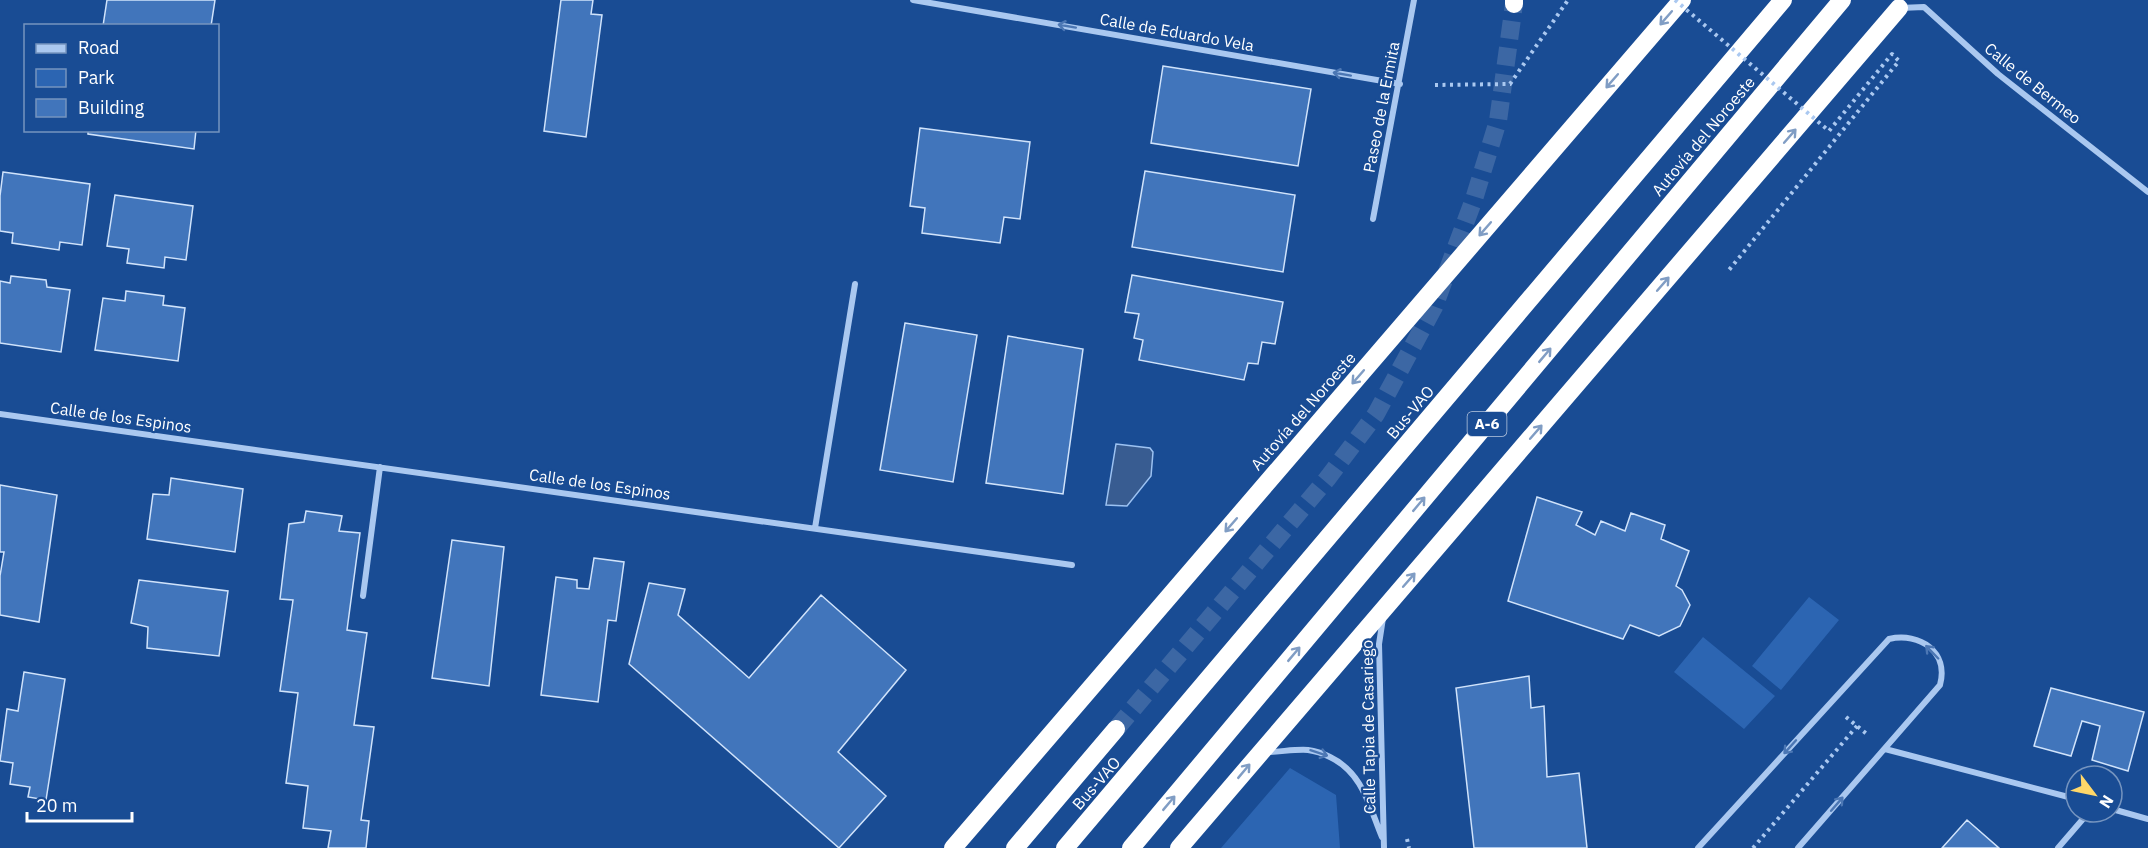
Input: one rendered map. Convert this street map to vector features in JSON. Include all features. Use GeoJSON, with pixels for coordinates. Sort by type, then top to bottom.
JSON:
{"type":"FeatureCollection","features":[{"type":"Feature","properties":{"kind":"highway","name":"Autovía del Noroeste"},"geometry":{"type":"LineString","coordinates":[[953,848],[1682,0]]}},
{"type":"Feature","properties":{"kind":"highway","name":"Bus-VAO"},"geometry":{"type":"LineString","coordinates":[[1065,848],[1783,0]]}},
{"type":"Feature","properties":{"kind":"highway","name":"Autovía del Noroeste"},"geometry":{"type":"LineString","coordinates":[[1131,848],[1842,0]]}},
{"type":"Feature","properties":{"kind":"highway"},"geometry":{"type":"LineString","coordinates":[[1179,848],[1902,4]]}},
{"type":"Feature","properties":{"kind":"highway"},"geometry":{"type":"LineString","coordinates":[[1015,848],[1116,729]]}},
{"type":"Feature","properties":{"kind":"street","name":"Calle de Eduardo Vela"},"geometry":{"type":"LineString","coordinates":[[913,0],[1400,84]]}},
{"type":"Feature","properties":{"kind":"street","name":"Paseo de la Ermita"},"geometry":{"type":"LineString","coordinates":[[1373,219],[1414,0]]}},
{"type":"Feature","properties":{"kind":"street","name":"Calle de Bermeo"},"geometry":{"type":"LineString","coordinates":[[1902,4],[1924,7],[1998,74],[2148,192]]}},
{"type":"Feature","properties":{"kind":"street"},"geometry":{"type":"LineString","coordinates":[[815,528],[855,285]]}},
{"type":"Feature","properties":{"kind":"street","name":"Calle de los Espinos"},"geometry":{"type":"LineString","coordinates":[[0,414],[1072,565]]}},
{"type":"Feature","properties":{"kind":"street"},"geometry":{"type":"LineString","coordinates":[[363,596],[380,467]]}},
{"type":"Feature","properties":{"kind":"street","name":"Calle Tapia de Casariego"},"geometry":{"type":"LineString","coordinates":[[1384,610],[1378,644],[1384,846]]}},
{"type":"Feature","properties":{"kind":"street"},"geometry":{"type":"LineString","coordinates":[[1698,848],[1889,639],[1908,637],[1928,646],[1937,654],[1941,664],[1943,673],[1940,685],[1798,848]]}},
{"type":"Feature","properties":{"kind":"street"},"geometry":{"type":"LineString","coordinates":[[1885,749],[2064,796]]}},
{"type":"Feature","properties":{"kind":"street","name":"Calle Tapia de Casariego"},"geometry":{"type":"LineString","coordinates":[[1261,751],[1309,750],[1323,754],[1344,766],[1360,783],[1384,846]]}},
{"type":"Feature","properties":{"kind":"street"},"geometry":{"type":"LineString","coordinates":[[2124,812],[2148,819]]}},
{"type":"Feature","properties":{"kind":"street"},"geometry":{"type":"LineString","coordinates":[[2058,848],[2079,824]]}},
{"type":"Feature","properties":{"kind":"path"},"geometry":{"type":"LineString","coordinates":[[1436,85],[1510,84],[1568,0]]}},
{"type":"Feature","properties":{"kind":"path"},"geometry":{"type":"LineString","coordinates":[[1675,0],[1829,131],[1892,54],[1899,61],[1728,270]]}},
{"type":"Feature","properties":{"kind":"path"},"geometry":{"type":"LineString","coordinates":[[1830,703],[1885,749]]}},
{"type":"Feature","properties":{"kind":"path"},"geometry":{"type":"LineString","coordinates":[[1753,848],[1857,726]]}},
{"type":"Feature","properties":{"kind":"green space"},"geometry":{"type":"Polygon","coordinates":[[[1809,597],[1839,620],[1781,690],[1752,666],[1809,597]]]}},
{"type":"Feature","properties":{"kind":"green space"},"geometry":{"type":"Polygon","coordinates":[[[1703,637],[1775,696],[1744,729],[1674,672],[1703,637]]]}},
{"type":"Feature","properties":{"kind":"green space"},"geometry":{"type":"Polygon","coordinates":[[[1290,768],[1336,795],[1340,848],[1221,848],[1290,768]]]}},
{"type":"Feature","properties":{"kind":"shaded area"},"geometry":{"type":"Polygon","coordinates":[[[1116,444],[1150,448],[1153,452],[1151,476],[1127,506],[1106,505],[1116,444]]]}},
{"type":"Feature","properties":{"kind":"building"},"geometry":{"type":"Polygon","coordinates":[[[107,0],[215,0],[211,24],[103,24],[107,0]]]}},
{"type":"Feature","properties":{"kind":"building"},"geometry":{"type":"Polygon","coordinates":[[[561,0],[593,0],[591,14],[602,15],[586,137],[544,131],[561,0]]]}},
{"type":"Feature","properties":{"kind":"building"},"geometry":{"type":"Polygon","coordinates":[[[1163,66],[1311,89],[1298,166],[1151,143],[1163,66]]]}},
{"type":"Feature","properties":{"kind":"building"},"geometry":{"type":"Polygon","coordinates":[[[920,128],[1030,142],[1020,219],[1004,217],[1000,243],[922,233],[925,208],[910,206],[920,128]]]}},
{"type":"Feature","properties":{"kind":"building"},"geometry":{"type":"Polygon","coordinates":[[[88,132],[196,132],[194,149],[88,134],[88,132]]]}},
{"type":"Feature","properties":{"kind":"building"},"geometry":{"type":"Polygon","coordinates":[[[1145,171],[1295,195],[1283,272],[1132,247],[1145,171]]]}},
{"type":"Feature","properties":{"kind":"building"},"geometry":{"type":"Polygon","coordinates":[[[3,172],[90,184],[82,245],[60,242],[59,250],[12,243],[13,233],[0,231],[3,172]]]}},
{"type":"Feature","properties":{"kind":"building"},"geometry":{"type":"Polygon","coordinates":[[[115,195],[193,206],[186,260],[165,257],[164,268],[127,263],[129,249],[107,246],[115,195]]]}},
{"type":"Feature","properties":{"kind":"building"},"geometry":{"type":"Polygon","coordinates":[[[1132,275],[1283,302],[1275,344],[1262,342],[1258,364],[1248,363],[1244,380],[1139,360],[1143,340],[1134,338],[1139,314],[1125,312],[1132,275]]]}},
{"type":"Feature","properties":{"kind":"building"},"geometry":{"type":"Polygon","coordinates":[[[11,276],[46,280],[47,287],[70,290],[61,352],[0,343],[0,281],[10,283],[11,276]]]}},
{"type":"Feature","properties":{"kind":"building"},"geometry":{"type":"Polygon","coordinates":[[[126,291],[164,296],[163,305],[185,308],[178,361],[95,350],[103,298],[125,301],[126,291]]]}},
{"type":"Feature","properties":{"kind":"building"},"geometry":{"type":"Polygon","coordinates":[[[905,323],[977,335],[953,482],[880,470],[905,323]]]}},
{"type":"Feature","properties":{"kind":"building"},"geometry":{"type":"Polygon","coordinates":[[[1008,336],[1083,349],[1063,494],[986,483],[1008,336]]]}},
{"type":"Feature","properties":{"kind":"building"},"geometry":{"type":"Polygon","coordinates":[[[171,478],[243,489],[235,552],[147,539],[153,494],[169,495],[171,478]]]}},
{"type":"Feature","properties":{"kind":"building"},"geometry":{"type":"Polygon","coordinates":[[[0,485],[57,495],[39,622],[0,615],[0,576],[4,552],[0,552],[0,485]]]}},
{"type":"Feature","properties":{"kind":"building"},"geometry":{"type":"Polygon","coordinates":[[[1537,497],[1582,512],[1576,525],[1595,535],[1601,521],[1625,531],[1631,513],[1665,525],[1661,539],[1689,551],[1676,586],[1682,590],[1690,605],[1680,626],[1659,636],[1630,625],[1623,639],[1508,601],[1537,497]]]}},
{"type":"Feature","properties":{"kind":"building"},"geometry":{"type":"Polygon","coordinates":[[[306,511],[342,516],[339,531],[360,533],[347,630],[367,633],[354,725],[374,727],[361,820],[369,821],[366,848],[328,848],[331,831],[303,828],[308,786],[286,783],[298,693],[280,691],[293,600],[280,599],[289,524],[304,522],[306,511]]]}},
{"type":"Feature","properties":{"kind":"building"},"geometry":{"type":"Polygon","coordinates":[[[452,540],[504,547],[489,686],[432,678],[452,540]]]}},
{"type":"Feature","properties":{"kind":"building"},"geometry":{"type":"Polygon","coordinates":[[[594,558],[624,562],[616,621],[608,620],[598,702],[541,695],[556,577],[577,580],[577,588],[589,589],[594,558]]]}},
{"type":"Feature","properties":{"kind":"building"},"geometry":{"type":"Polygon","coordinates":[[[139,580],[228,591],[219,656],[147,648],[148,627],[131,623],[139,580]]]}},
{"type":"Feature","properties":{"kind":"building"},"geometry":{"type":"Polygon","coordinates":[[[649,583],[685,589],[678,615],[749,678],[821,595],[906,670],[838,752],[886,796],[839,848],[629,664],[649,583]]]}},
{"type":"Feature","properties":{"kind":"building"},"geometry":{"type":"Polygon","coordinates":[[[24,672],[65,679],[46,800],[28,797],[30,787],[10,784],[13,763],[0,761],[7,709],[18,711],[24,672]]]}},
{"type":"Feature","properties":{"kind":"building"},"geometry":{"type":"Polygon","coordinates":[[[1529,676],[1531,708],[1544,706],[1547,777],[1579,773],[1587,848],[1474,848],[1456,688],[1529,676]]]}},
{"type":"Feature","properties":{"kind":"building"},"geometry":{"type":"Polygon","coordinates":[[[2051,688],[2144,712],[2128,771],[2124,770],[2124,764],[2105,764],[2092,760],[2100,726],[2082,721],[2071,756],[2034,746],[2051,688]]]}},
{"type":"Feature","properties":{"kind":"building"},"geometry":{"type":"Polygon","coordinates":[[[1967,820],[1999,848],[1942,848],[1967,820]]]}},
{"type":"Feature","properties":{"kind":"tunnel"},"geometry":{"type":"LineString","coordinates":[[1116,729],[1327,479],[1376,414],[1434,307],[1474,199],[1498,121],[1514,4]]}}]}
